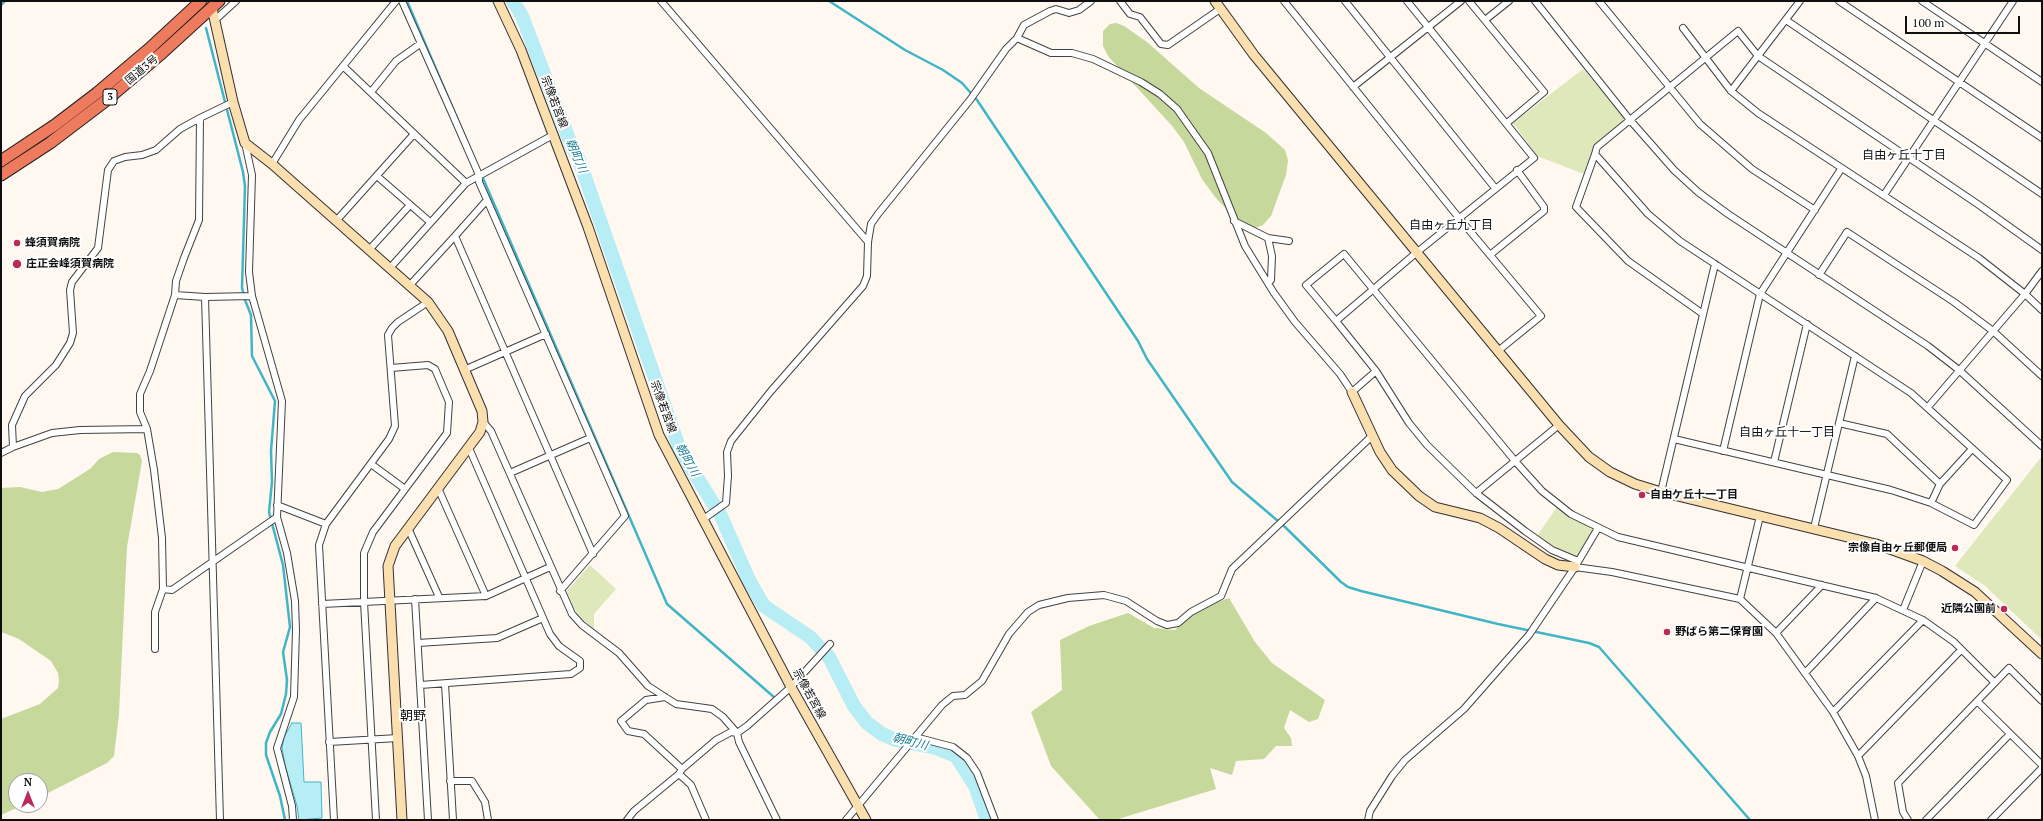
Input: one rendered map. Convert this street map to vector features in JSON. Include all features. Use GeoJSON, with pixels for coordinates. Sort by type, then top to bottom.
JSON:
{"type":"FeatureCollection","features":[{"type":"Feature","properties":{"kind":"highway","name":"国道3号"},"geometry":{"type":"LineString","coordinates":[[1,161],[55,125],[97,93],[149,49],[201,1]]}},
{"type":"Feature","properties":{"kind":"highway","name":"国道3号"},"geometry":{"type":"LineString","coordinates":[[1,175],[50,143],[104,102],[213,3]]}},
{"type":"Feature","properties":{"kind":"street"},"geometry":{"type":"LineString","coordinates":[[214,21],[236,1]]}},
{"type":"Feature","properties":{"kind":"street"},"geometry":{"type":"LineString","coordinates":[[272,164],[299,120],[396,1]]}},
{"type":"Feature","properties":{"kind":"street"},"geometry":{"type":"LineString","coordinates":[[402,1],[479,175],[479,182],[625,516],[560,591]]}},
{"type":"Feature","properties":{"kind":"street","name":"宗像若宮線"},"geometry":{"type":"LineString","coordinates":[[498,1],[521,50],[588,227],[659,435],[702,520],[791,686],[866,820]]}},
{"type":"Feature","properties":{"kind":"street"},"geometry":{"type":"LineString","coordinates":[[661,1],[868,242]]}},
{"type":"Feature","properties":{"kind":"street"},"geometry":{"type":"LineString","coordinates":[[702,520],[726,503],[728,476],[727,452],[730,441],[770,391],[863,286],[867,276],[868,242],[871,224],[878,214],[970,100],[1006,49],[1017,38],[1024,25],[1056,9],[1069,13],[1079,10],[1091,1]]}},
{"type":"Feature","properties":{"kind":"street"},"geometry":{"type":"LineString","coordinates":[[1215,1],[1254,55],[1559,426],[1589,457],[1610,472],[1635,484],[1661,492],[1883,546],[1923,561],[1975,592],[2042,654]]}},
{"type":"Feature","properties":{"kind":"street"},"geometry":{"type":"LineString","coordinates":[[1284,1],[1459,218],[1541,316],[1498,351]]}},
{"type":"Feature","properties":{"kind":"street"},"geometry":{"type":"LineString","coordinates":[[1345,1],[1495,188]]}},
{"type":"Feature","properties":{"kind":"street"},"geometry":{"type":"LineString","coordinates":[[1336,321],[1416,252],[1534,158],[1407,1]]}},
{"type":"Feature","properties":{"kind":"street"},"geometry":{"type":"LineString","coordinates":[[1354,87],[1462,1]]}},
{"type":"Feature","properties":{"kind":"street"},"geometry":{"type":"LineString","coordinates":[[1469,1],[1544,92],[1507,123]]}},
{"type":"Feature","properties":{"kind":"street"},"geometry":{"type":"LineString","coordinates":[[1485,20],[1509,1]]}},
{"type":"Feature","properties":{"kind":"street"},"geometry":{"type":"LineString","coordinates":[[1535,1],[1630,120],[1674,170],[1698,192],[1819,275],[1928,346],[1959,370],[2042,446]]}},
{"type":"Feature","properties":{"kind":"street"},"geometry":{"type":"LineString","coordinates":[[1599,1],[1700,124],[1752,169],[1815,210]]}},
{"type":"Feature","properties":{"kind":"street"},"geometry":{"type":"LineString","coordinates":[[1731,91],[1800,1]]}},
{"type":"Feature","properties":{"kind":"street"},"geometry":{"type":"LineString","coordinates":[[1839,1],[2042,138]]}},
{"type":"Feature","properties":{"kind":"street"},"geometry":{"type":"LineString","coordinates":[[1922,1],[2042,82]]}},
{"type":"Feature","properties":{"kind":"street"},"geometry":{"type":"LineString","coordinates":[[1884,195],[2012,3],[2004,1]]}},
{"type":"Feature","properties":{"kind":"street"},"geometry":{"type":"LineString","coordinates":[[1122,2],[1130,14],[1140,17],[1161,44],[1168,45],[1220,9]]}},
{"type":"Feature","properties":{"kind":"street"},"geometry":{"type":"LineString","coordinates":[[213,3],[214,21],[252,175],[249,272],[252,296],[282,401],[277,517],[287,553],[295,601],[294,697],[277,748],[292,806],[293,820]]}},
{"type":"Feature","properties":{"kind":"street"},"geometry":{"type":"LineString","coordinates":[[1786,20],[2042,194]]}},
{"type":"Feature","properties":{"kind":"street"},"geometry":{"type":"LineString","coordinates":[[1683,28],[1731,91],[1758,113],[1979,258],[2025,294],[2042,310]]}},
{"type":"Feature","properties":{"kind":"street"},"geometry":{"type":"LineString","coordinates":[[1703,314],[1628,261],[1576,207],[1597,147],[1738,31],[1758,56],[1979,205],[2042,250]]}},
{"type":"Feature","properties":{"kind":"street"},"geometry":{"type":"LineString","coordinates":[[1017,38],[1051,53],[1072,53],[1092,59],[1141,82],[1160,94],[1177,109],[1208,153],[1245,246],[1268,284],[1295,322],[1340,374],[1352,392],[1380,452],[1392,470],[1419,496],[1435,507],[1480,518],[1499,528],[1545,559],[1558,564],[1576,564],[1740,599],[1776,632],[1833,712],[1858,756],[1866,776],[1875,820]]}},
{"type":"Feature","properties":{"kind":"street"},"geometry":{"type":"LineString","coordinates":[[371,92],[396,61],[420,44]]}},
{"type":"Feature","properties":{"kind":"street"},"geometry":{"type":"LineString","coordinates":[[343,66],[466,183]]}},
{"type":"Feature","properties":{"kind":"street"},"geometry":{"type":"LineString","coordinates":[[13,447],[12,425],[25,396],[56,366],[70,343],[73,333],[70,290],[72,282],[98,248],[108,170],[114,161],[125,157],[142,155],[156,150],[180,129],[233,102]]}},
{"type":"Feature","properties":{"kind":"street"},"geometry":{"type":"LineString","coordinates":[[155,650],[156,612],[163,589],[162,538],[147,429],[140,412],[140,394],[150,371],[175,295],[176,281],[200,220],[200,118]]}},
{"type":"Feature","properties":{"kind":"street"},"geometry":{"type":"LineString","coordinates":[[336,221],[414,134]]}},
{"type":"Feature","properties":{"kind":"street"},"geometry":{"type":"LineString","coordinates":[[390,268],[466,183],[553,135]]}},
{"type":"Feature","properties":{"kind":"street"},"geometry":{"type":"LineString","coordinates":[[245,143],[272,164],[428,302],[448,331],[464,370],[480,403],[483,422],[480,432],[395,546],[388,566],[402,820]]}},
{"type":"Feature","properties":{"kind":"street"},"geometry":{"type":"LineString","coordinates":[[1595,154],[1648,214],[1680,241],[1911,393],[2006,480],[1974,525],[1931,503],[1891,490],[1674,439]]}},
{"type":"Feature","properties":{"kind":"street"},"geometry":{"type":"LineString","coordinates":[[1723,451],[1760,294],[1842,169]]}},
{"type":"Feature","properties":{"kind":"street"},"geometry":{"type":"LineString","coordinates":[[1490,255],[1544,211],[1544,207],[1518,170]]}},
{"type":"Feature","properties":{"kind":"street"},"geometry":{"type":"LineString","coordinates":[[377,176],[430,222]]}},
{"type":"Feature","properties":{"kind":"street"},"geometry":{"type":"LineString","coordinates":[[410,285],[487,200]]}},
{"type":"Feature","properties":{"kind":"street"},"geometry":{"type":"LineString","coordinates":[[369,250],[410,205]]}},
{"type":"Feature","properties":{"kind":"street"},"geometry":{"type":"LineString","coordinates":[[1234,221],[1268,238],[1289,241]]}},
{"type":"Feature","properties":{"kind":"street"},"geometry":{"type":"LineString","coordinates":[[1819,275],[1847,232],[1954,302],[1993,331],[2042,376]]}},
{"type":"Feature","properties":{"kind":"street"},"geometry":{"type":"LineString","coordinates":[[455,236],[593,554]]}},
{"type":"Feature","properties":{"kind":"street"},"geometry":{"type":"LineString","coordinates":[[1268,238],[1272,256],[1271,280],[1268,284]]}},
{"type":"Feature","properties":{"kind":"street"},"geometry":{"type":"LineString","coordinates":[[1576,564],[1552,550],[1476,493],[1428,445],[1409,423],[1376,371],[1306,285],[1344,254],[1515,461],[1542,491],[1571,514],[1618,537],[1876,598],[1923,620],[1954,642],[1994,682]]}},
{"type":"Feature","properties":{"kind":"street"},"geometry":{"type":"LineString","coordinates":[[1661,492],[1715,264]]}},
{"type":"Feature","properties":{"kind":"street"},"geometry":{"type":"LineString","coordinates":[[1928,407],[2025,294],[2042,270]]}},
{"type":"Feature","properties":{"kind":"street"},"geometry":{"type":"LineString","coordinates":[[175,295],[205,297],[252,296]]}},
{"type":"Feature","properties":{"kind":"street"},"geometry":{"type":"LineString","coordinates":[[205,297],[220,820]]}},
{"type":"Feature","properties":{"kind":"street"},"geometry":{"type":"LineString","coordinates":[[334,820],[319,545],[326,524],[389,439],[395,426],[388,343],[392,328],[428,302]]}},
{"type":"Feature","properties":{"kind":"street"},"geometry":{"type":"LineString","coordinates":[[1774,462],[1807,324]]}},
{"type":"Feature","properties":{"kind":"street"},"geometry":{"type":"LineString","coordinates":[[464,370],[546,334]]}},
{"type":"Feature","properties":{"kind":"street"},"geometry":{"type":"LineString","coordinates":[[1814,528],[1855,356]]}},
{"type":"Feature","properties":{"kind":"street"},"geometry":{"type":"LineString","coordinates":[[376,820],[362,562],[367,543],[447,433],[450,402],[435,369],[432,367],[428,365],[391,368]]}},
{"type":"Feature","properties":{"kind":"street"},"geometry":{"type":"LineString","coordinates":[[1352,392],[1376,371]]}},
{"type":"Feature","properties":{"kind":"street"},"geometry":{"type":"LineString","coordinates":[[483,422],[491,431],[560,591],[572,614],[582,625],[619,653],[648,686],[676,704],[712,709],[723,717],[737,733],[739,742],[776,820]]}},
{"type":"Feature","properties":{"kind":"street"},"geometry":{"type":"LineString","coordinates":[[1839,422],[1887,434],[1940,484]]}},
{"type":"Feature","properties":{"kind":"street"},"geometry":{"type":"LineString","coordinates":[[1476,493],[1559,426]]}},
{"type":"Feature","properties":{"kind":"street"},"geometry":{"type":"LineString","coordinates":[[1,453],[13,447],[52,433],[80,430],[147,429]]}},
{"type":"Feature","properties":{"kind":"street"},"geometry":{"type":"LineString","coordinates":[[846,820],[942,705],[953,696],[965,695],[982,681],[1009,634],[1028,612],[1039,605],[1068,598],[1104,595],[1126,601],[1157,621],[1167,625],[1178,623],[1191,612],[1221,596],[1232,569],[1373,435]]}},
{"type":"Feature","properties":{"kind":"street"},"geometry":{"type":"LineString","coordinates":[[510,473],[590,438]]}},
{"type":"Feature","properties":{"kind":"street"},"geometry":{"type":"LineString","coordinates":[[420,685],[571,674],[580,668],[580,661],[559,646],[550,634],[468,448]]}},
{"type":"Feature","properties":{"kind":"street"},"geometry":{"type":"LineString","coordinates":[[1931,503],[1940,484],[1972,448]]}},
{"type":"Feature","properties":{"kind":"street"},"geometry":{"type":"LineString","coordinates":[[371,464],[406,489]]}},
{"type":"Feature","properties":{"kind":"street"},"geometry":{"type":"LineString","coordinates":[[438,488],[486,596]]}},
{"type":"Feature","properties":{"kind":"street"},"geometry":{"type":"LineString","coordinates":[[277,505],[326,524]]}},
{"type":"Feature","properties":{"kind":"street"},"geometry":{"type":"LineString","coordinates":[[1740,599],[1760,516]]}},
{"type":"Feature","properties":{"kind":"street"},"geometry":{"type":"LineString","coordinates":[[163,589],[172,590],[213,560],[277,517]]}},
{"type":"Feature","properties":{"kind":"street"},"geometry":{"type":"LineString","coordinates":[[408,528],[439,597]]}},
{"type":"Feature","properties":{"kind":"street"},"geometry":{"type":"LineString","coordinates":[[1368,820],[1370,812],[1392,776],[1405,760],[1439,732],[1479,692],[1529,635],[1598,528]]}},
{"type":"Feature","properties":{"kind":"street"},"geometry":{"type":"LineString","coordinates":[[1903,610],[1923,561]]}},
{"type":"Feature","properties":{"kind":"street"},"geometry":{"type":"LineString","coordinates":[[322,604],[439,597],[486,596],[550,567]]}},
{"type":"Feature","properties":{"kind":"street"},"geometry":{"type":"LineString","coordinates":[[1776,632],[1822,585]]}},
{"type":"Feature","properties":{"kind":"street"},"geometry":{"type":"LineString","coordinates":[[1805,673],[1876,598]]}},
{"type":"Feature","properties":{"kind":"street"},"geometry":{"type":"LineString","coordinates":[[415,599],[428,820]]}},
{"type":"Feature","properties":{"kind":"street"},"geometry":{"type":"LineString","coordinates":[[418,643],[497,638],[543,618]]}},
{"type":"Feature","properties":{"kind":"street"},"geometry":{"type":"LineString","coordinates":[[1833,712],[1923,620]]}},
{"type":"Feature","properties":{"kind":"street"},"geometry":{"type":"LineString","coordinates":[[737,733],[791,686],[830,644]]}},
{"type":"Feature","properties":{"kind":"street"},"geometry":{"type":"LineString","coordinates":[[1858,756],[1961,650]]}},
{"type":"Feature","properties":{"kind":"street"},"geometry":{"type":"LineString","coordinates":[[1908,820],[1903,812],[1898,783],[2009,668],[2042,701]]}},
{"type":"Feature","properties":{"kind":"street"},"geometry":{"type":"LineString","coordinates":[[445,684],[452,820]]}},
{"type":"Feature","properties":{"kind":"street"},"geometry":{"type":"LineString","coordinates":[[665,697],[646,700],[621,721],[628,731],[644,734],[680,771],[691,785],[706,820]]}},
{"type":"Feature","properties":{"kind":"street"},"geometry":{"type":"LineString","coordinates":[[1977,701],[2042,765]]}},
{"type":"Feature","properties":{"kind":"street"},"geometry":{"type":"LineString","coordinates":[[627,820],[634,812],[716,740],[731,732],[737,733]]}},
{"type":"Feature","properties":{"kind":"street"},"geometry":{"type":"LineString","coordinates":[[1926,820],[2010,734]]}},
{"type":"Feature","properties":{"kind":"street"},"geometry":{"type":"LineString","coordinates":[[915,737],[953,747],[967,758],[978,773],[995,820]]}},
{"type":"Feature","properties":{"kind":"street"},"geometry":{"type":"LineString","coordinates":[[329,742],[398,738]]}},
{"type":"Feature","properties":{"kind":"street"},"geometry":{"type":"LineString","coordinates":[[1992,820],[2042,768]]}},
{"type":"Feature","properties":{"kind":"street"},"geometry":{"type":"LineString","coordinates":[[450,781],[472,781],[485,802],[488,820]]}},
{"type":"Feature","properties":{"kind":"green space"},"geometry":{"type":"Polygon","coordinates":[[[1116,23],[1124,26],[1147,42],[1199,88],[1266,133],[1285,150],[1288,160],[1286,175],[1271,216],[1263,225],[1253,229],[1244,228],[1215,197],[1202,179],[1184,142],[1173,127],[1108,56],[1103,46],[1103,31],[1110,24],[1116,23]]]}},
{"type":"Feature","properties":{"kind":"green space"},"geometry":{"type":"Polygon","coordinates":[[[1583,69],[1626,120],[1594,145],[1584,174],[1537,156],[1513,123],[1583,69]]]}},
{"type":"Feature","properties":{"kind":"green space"},"geometry":{"type":"Polygon","coordinates":[[[113,452],[137,453],[140,455],[142,461],[127,547],[119,714],[114,756],[107,763],[48,793],[48,773],[8,773],[8,812],[1,815],[1,719],[40,704],[58,688],[59,681],[58,673],[51,661],[19,639],[1,632],[1,488],[20,487],[42,492],[58,489],[90,469],[99,459],[113,452]]]}},
{"type":"Feature","properties":{"kind":"green space"},"geometry":{"type":"Polygon","coordinates":[[[2042,456],[2042,640],[1984,585],[1955,566],[2042,456]]]}},
{"type":"Feature","properties":{"kind":"green space"},"geometry":{"type":"Polygon","coordinates":[[[1557,507],[1592,529],[1593,532],[1578,557],[1574,557],[1553,548],[1537,536],[1557,507]]]}},
{"type":"Feature","properties":{"kind":"green space"},"geometry":{"type":"Polygon","coordinates":[[[590,565],[616,589],[594,614],[594,629],[583,620],[573,607],[567,591],[590,565]]]}},
{"type":"Feature","properties":{"kind":"green space"},"geometry":{"type":"Polygon","coordinates":[[[1229,598],[1255,642],[1272,663],[1325,700],[1318,719],[1309,722],[1290,710],[1284,728],[1291,738],[1292,746],[1276,746],[1264,759],[1236,761],[1232,775],[1210,768],[1216,789],[1115,820],[1100,820],[1051,766],[1031,712],[1062,690],[1060,640],[1089,626],[1128,613],[1154,628],[1175,630],[1197,609],[1229,598]]]}},
{"type":"Feature","properties":{"kind":"water"},"geometry":{"type":"Polygon","coordinates":[[[292,723],[301,723],[304,782],[321,782],[322,818],[299,820],[297,806],[285,765],[282,748],[284,737],[292,723]]]}},
{"type":"Feature","properties":{"kind":"waterway"},"geometry":{"type":"LineString","coordinates":[[1,5],[5,1]]}},
{"type":"Feature","properties":{"kind":"waterway"},"geometry":{"type":"LineString","coordinates":[[407,1],[468,144]]}},
{"type":"Feature","properties":{"kind":"waterway","name":"朝町川"},"geometry":{"type":"LineString","coordinates":[[513,1],[522,16],[572,147],[578,157],[680,450],[721,516],[750,582],[764,606],[810,637],[829,657],[854,706],[867,723],[882,734],[896,740],[936,748],[956,756],[975,786],[987,820]]}},
{"type":"Feature","properties":{"kind":"waterway"},"geometry":{"type":"LineString","coordinates":[[829,1],[905,50],[943,70],[962,83],[977,100],[1138,341],[1147,359],[1232,482],[1285,527],[1341,582],[1348,587],[1361,591],[1498,624],[1589,643],[1599,647],[1750,820]]}},
{"type":"Feature","properties":{"kind":"waterway"},"geometry":{"type":"LineString","coordinates":[[206,28],[243,172],[245,186],[242,288],[251,315],[252,356],[275,401],[271,451],[272,482],[269,512],[283,565],[290,627],[283,652],[287,680],[286,694],[281,714],[270,732],[266,743],[266,755],[280,796],[285,820]]}},
{"type":"Feature","properties":{"kind":"waterway"},"geometry":{"type":"LineString","coordinates":[[482,176],[667,604],[775,698]]}},
{"type":"Feature","properties":{"kind":"place","name":"蜂須賀病院"},"geometry":{"type":"Point","coordinates":[17,243]}},
{"type":"Feature","properties":{"kind":"place","name":"庄正会峰須賀病院"},"geometry":{"type":"Point","coordinates":[17,264]}},
{"type":"Feature","properties":{"kind":"place","name":"自由ケ丘十一丁目"},"geometry":{"type":"Point","coordinates":[1642,495]}},
{"type":"Feature","properties":{"kind":"place","name":"宗像自由ヶ丘郵便局"},"geometry":{"type":"Point","coordinates":[1955,548]}},
{"type":"Feature","properties":{"kind":"place","name":"近隣公園前"},"geometry":{"type":"Point","coordinates":[2004,609]}},
{"type":"Feature","properties":{"kind":"place","name":"野ばら第二保育園"},"geometry":{"type":"Point","coordinates":[1667,632]}},
{"type":"Feature","properties":{"kind":"district","name":"自由ヶ丘十丁目"},"geometry":{"type":"Point","coordinates":[1904,156]}},
{"type":"Feature","properties":{"kind":"district","name":"自由ヶ丘九丁目"},"geometry":{"type":"Point","coordinates":[1451,226]}},
{"type":"Feature","properties":{"kind":"district","name":"自由ヶ丘十一丁目"},"geometry":{"type":"Point","coordinates":[1787,433]}},
{"type":"Feature","properties":{"kind":"district","name":"朝野"},"geometry":{"type":"Point","coordinates":[413,716]}}]}
